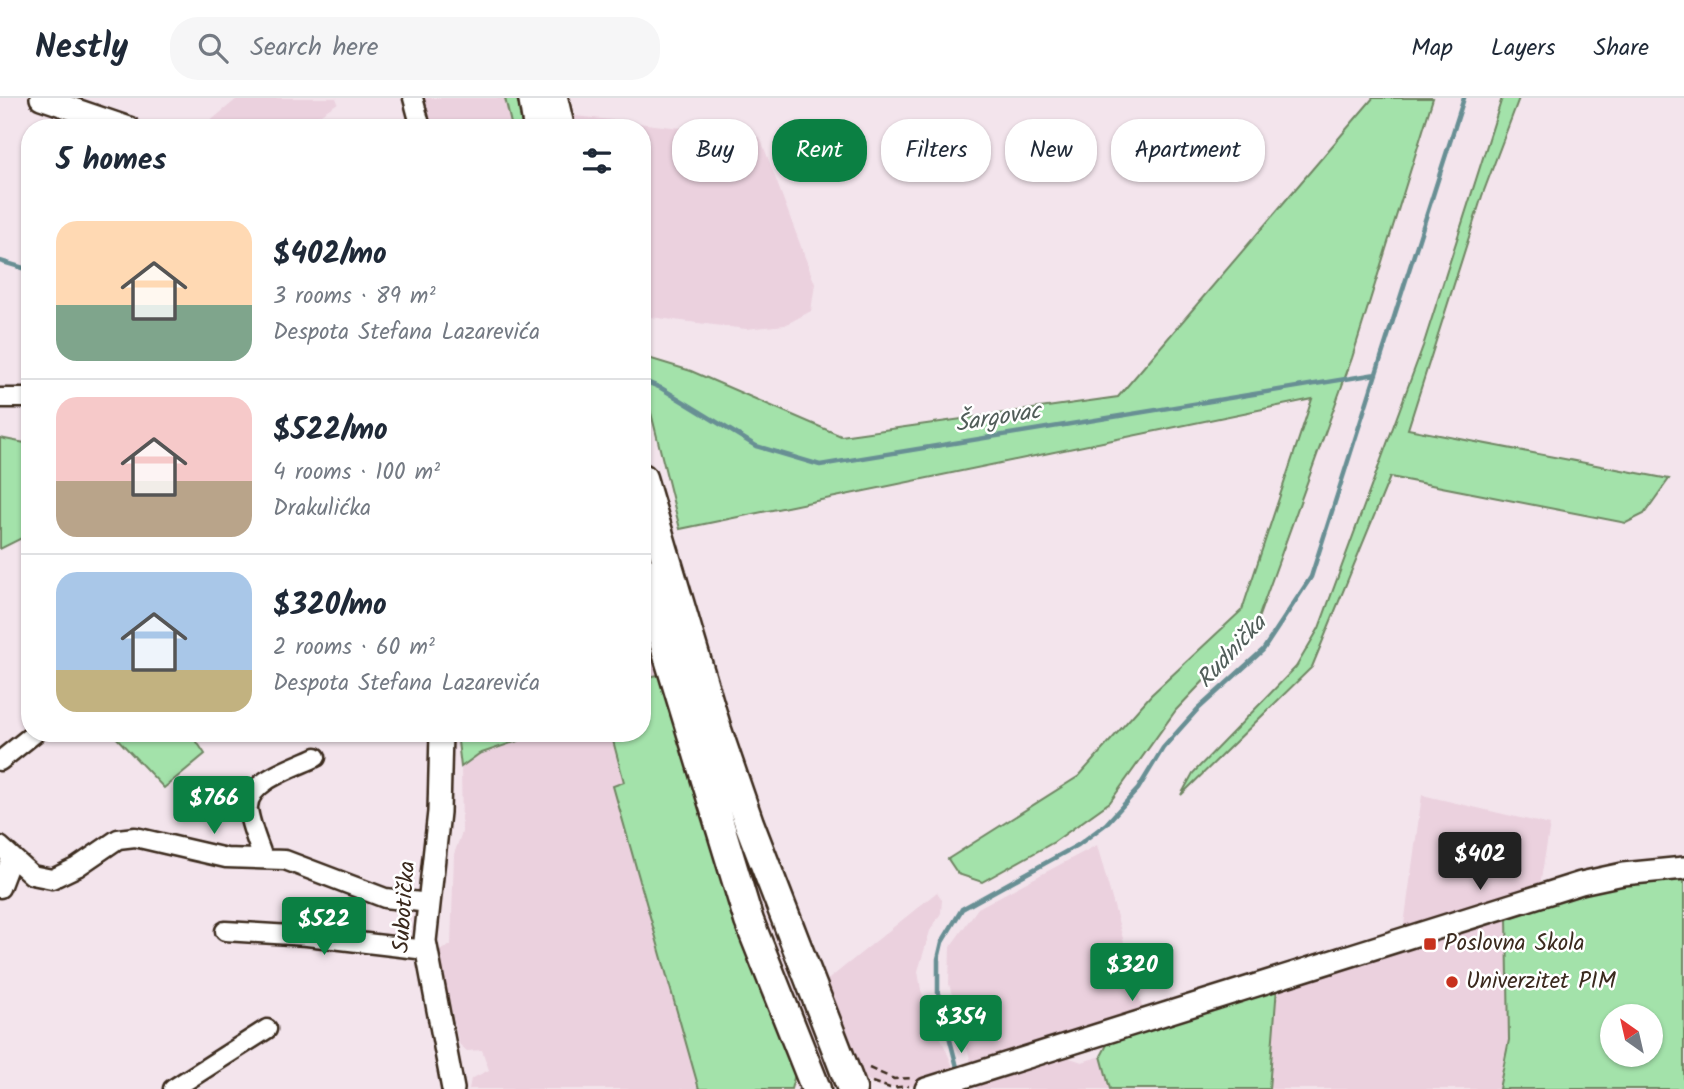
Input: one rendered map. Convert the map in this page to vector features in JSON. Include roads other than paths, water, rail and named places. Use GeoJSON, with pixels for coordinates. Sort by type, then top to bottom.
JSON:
{"type":"FeatureCollection","features":[{"type":"Feature","properties":{"kind":"main road"},"geometry":{"type":"LineString","coordinates":[[533,98],[536,119]]}},
{"type":"Feature","properties":{"kind":"main road"},"geometry":{"type":"LineString","coordinates":[[553,98],[558,119]]}},
{"type":"Feature","properties":{"kind":"main road"},"geometry":{"type":"LineString","coordinates":[[651,508],[721,742],[852,1089]]}},
{"type":"Feature","properties":{"kind":"main road"},"geometry":{"type":"LineString","coordinates":[[651,600],[749,921],[811,1084]]}},
{"type":"Feature","properties":{"kind":"street"},"geometry":{"type":"LineString","coordinates":[[41,98],[103,119]]}},
{"type":"Feature","properties":{"kind":"street"},"geometry":{"type":"LineString","coordinates":[[413,98],[419,119]]}},
{"type":"Feature","properties":{"kind":"street"},"geometry":{"type":"LineString","coordinates":[[0,397],[21,398]]}},
{"type":"Feature","properties":{"kind":"street"},"geometry":{"type":"LineString","coordinates":[[0,761],[24,742]]}},
{"type":"Feature","properties":{"kind":"street","name":"Subotička"},"geometry":{"type":"LineString","coordinates":[[441,742],[439,812],[426,950],[454,1087]]}},
{"type":"Feature","properties":{"kind":"street"},"geometry":{"type":"LineString","coordinates":[[263,858],[248,809],[251,795],[273,778],[316,757]]}},
{"type":"Feature","properties":{"kind":"street"},"geometry":{"type":"LineString","coordinates":[[6,852],[32,875],[52,879],[76,867],[118,839],[135,837],[226,858],[263,858],[303,865],[385,898],[429,903]]}},
{"type":"Feature","properties":{"kind":"street"},"geometry":{"type":"LineString","coordinates":[[0,888],[6,852]]}},
{"type":"Feature","properties":{"kind":"street"},"geometry":{"type":"LineString","coordinates":[[926,1089],[1581,883],[1623,874],[1684,868]]}},
{"type":"Feature","properties":{"kind":"street"},"geometry":{"type":"LineString","coordinates":[[225,931],[307,936],[426,950]]}},
{"type":"Feature","properties":{"kind":"street"},"geometry":{"type":"LineString","coordinates":[[173,1089],[267,1029]]}},
{"type":"Feature","properties":{"kind":"street"},"geometry":{"type":"LineString","coordinates":[[842,1063],[860,1089]]}},
{"type":"Feature","properties":{"kind":"waterway","name":"Rudnička"},"geometry":{"type":"LineString","coordinates":[[958,1071],[938,993],[938,959],[942,942],[962,909],[1078,845],[1106,824],[1138,789],[1163,748],[1197,710],[1263,650],[1311,577],[1464,98]]}},
{"type":"Feature","properties":{"kind":"waterway"},"geometry":{"type":"LineString","coordinates":[[0,261],[21,267]]}},
{"type":"Feature","properties":{"kind":"waterway","name":"Šargovac"},"geometry":{"type":"LineString","coordinates":[[651,384],[756,446],[820,465],[1376,374]]}},
{"type":"Feature","properties":{"kind":"place","name":"Poslovna Skola"},"geometry":{"type":"Point","coordinates":[1430,944]}},
{"type":"Feature","properties":{"kind":"place","name":"Univerzitet PIM"},"geometry":{"type":"Point","coordinates":[1452,982]}}]}
